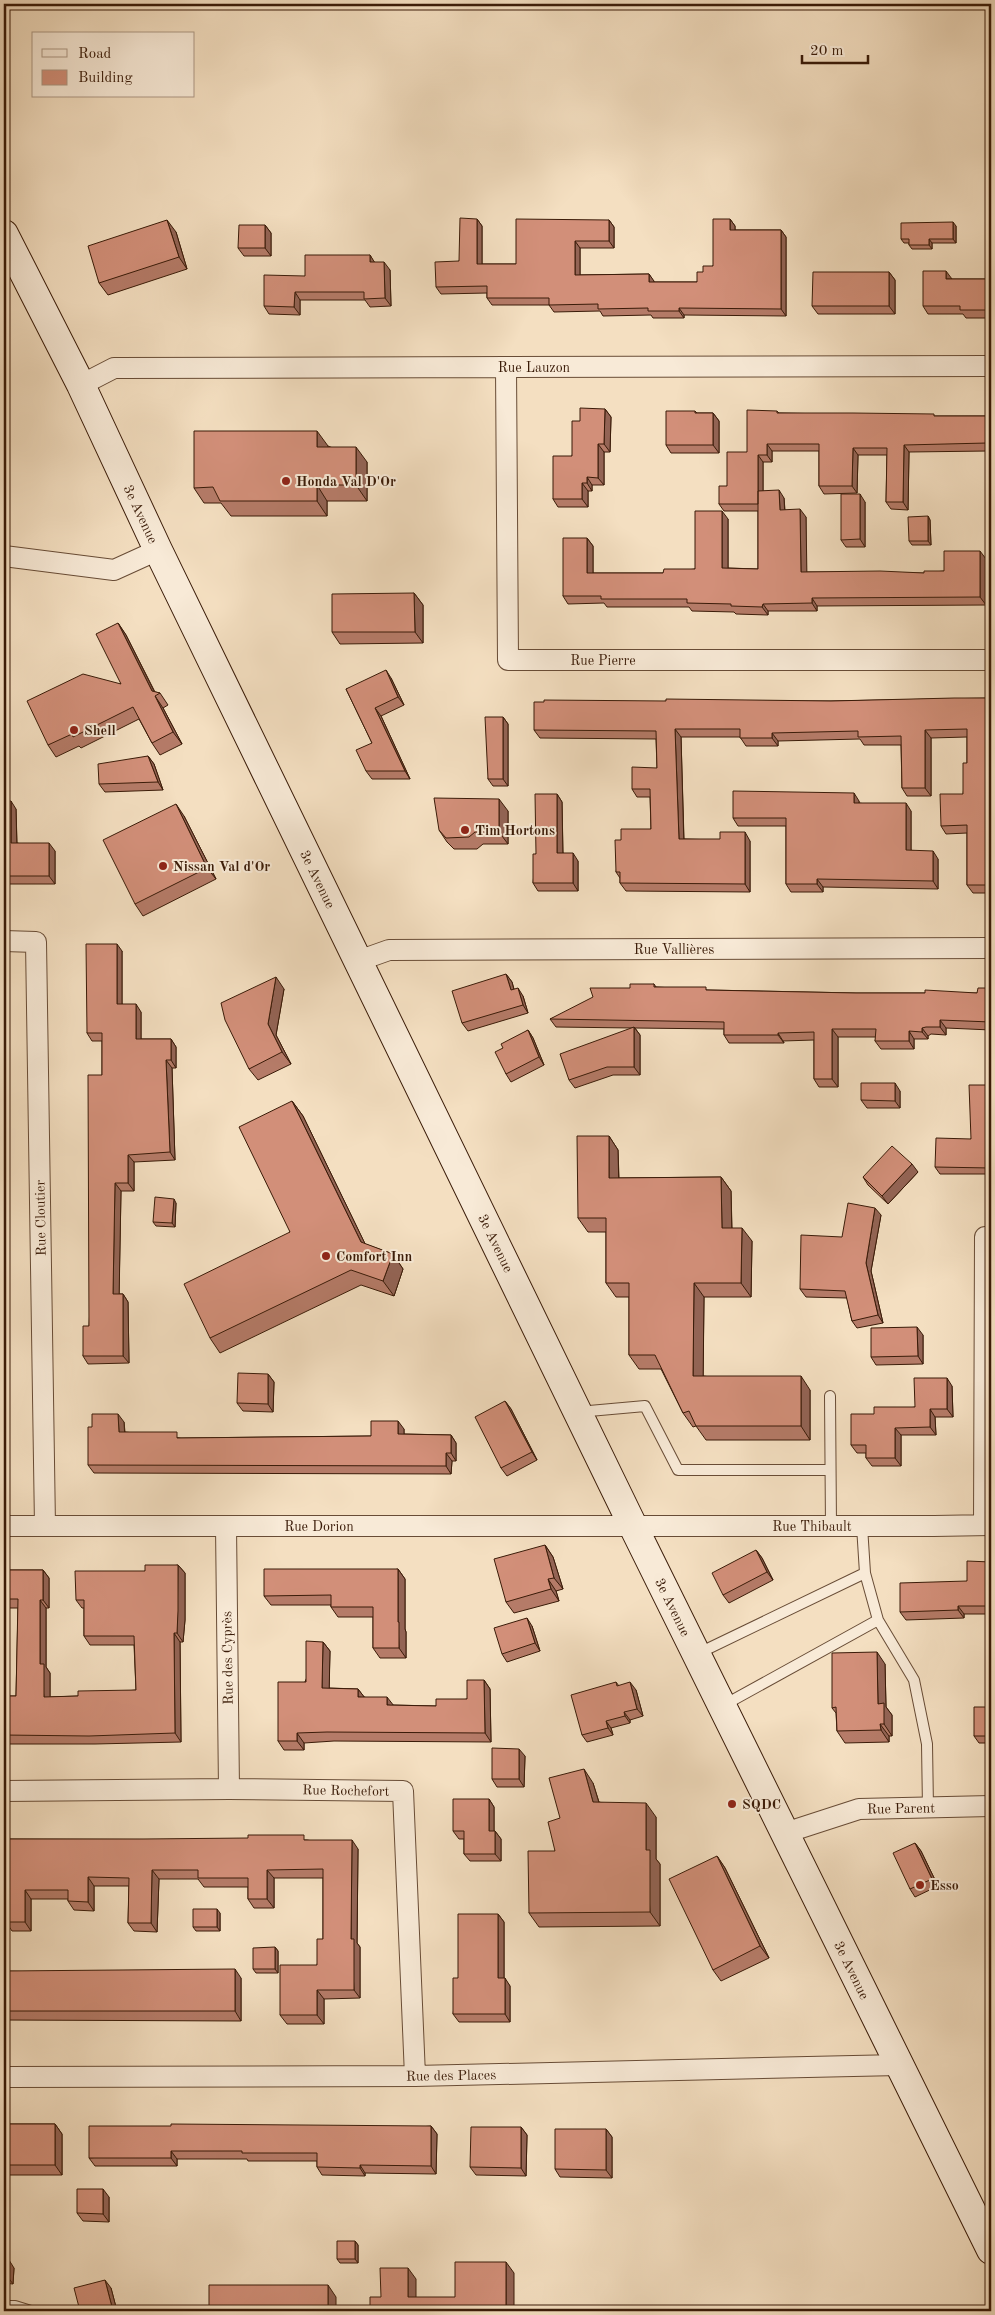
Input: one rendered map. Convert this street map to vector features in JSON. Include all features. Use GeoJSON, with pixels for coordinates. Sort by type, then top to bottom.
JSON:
{"type":"FeatureCollection","features":[{"type":"Feature","properties":{"kind":"main road","name":"3e Avenue"},"geometry":{"type":"LineString","coordinates":[[4,234],[81,385],[158,550],[633,1526],[696,1654],[724,1706],[991,2250]]}},
{"type":"Feature","properties":{"kind":"street","name":"Rue Lauzon"},"geometry":{"type":"LineString","coordinates":[[81,385],[114,368],[991,366]]}},
{"type":"Feature","properties":{"kind":"street","name":"Rue Pierre"},"geometry":{"type":"LineString","coordinates":[[506,367],[508,660],[991,660]]}},
{"type":"Feature","properties":{"kind":"street"},"geometry":{"type":"LineString","coordinates":[[4,556],[114,570],[158,550]]}},
{"type":"Feature","properties":{"kind":"street","name":"Rue Cloutier"},"geometry":{"type":"LineString","coordinates":[[4,940],[36,942],[45,1526]]}},
{"type":"Feature","properties":{"kind":"street","name":"Rue Vallières"},"geometry":{"type":"LineString","coordinates":[[358,961],[389,950],[991,948]]}},
{"type":"Feature","properties":{"kind":"street"},"geometry":{"type":"LineString","coordinates":[[988,1525],[985,1237],[991,1237]]}},
{"type":"Feature","properties":{"kind":"street","name":"Rue Thibault"},"geometry":{"type":"LineString","coordinates":[[633,1526],[988,1525]]}},
{"type":"Feature","properties":{"kind":"street","name":"Rue Dorion"},"geometry":{"type":"LineString","coordinates":[[4,1526],[633,1526]]}},
{"type":"Feature","properties":{"kind":"street","name":"Rue des Cyprès"},"geometry":{"type":"LineString","coordinates":[[226,1526],[228,1789]]}},
{"type":"Feature","properties":{"kind":"street","name":"Rue Rochefort"},"geometry":{"type":"LineString","coordinates":[[4,1791],[228,1789],[403,1791],[415,2076]]}},
{"type":"Feature","properties":{"kind":"street","name":"Rue Parent"},"geometry":{"type":"LineString","coordinates":[[785,1833],[859,1809],[991,1806]]}},
{"type":"Feature","properties":{"kind":"street","name":"Rue des Places"},"geometry":{"type":"LineString","coordinates":[[4,2077],[415,2076],[899,2065]]}},
{"type":"Feature","properties":{"kind":"lane"},"geometry":{"type":"LineString","coordinates":[[830,1396],[831,1526]]}},
{"type":"Feature","properties":{"kind":"lane"},"geometry":{"type":"LineString","coordinates":[[578,1412],[645,1406],[678,1470],[830,1470]]}},
{"type":"Feature","properties":{"kind":"lane"},"geometry":{"type":"LineString","coordinates":[[862,1526],[865,1573],[878,1620],[914,1680],[927,1744],[928,1808]]}},
{"type":"Feature","properties":{"kind":"lane"},"geometry":{"type":"LineString","coordinates":[[696,1654],[865,1573]]}},
{"type":"Feature","properties":{"kind":"lane"},"geometry":{"type":"LineString","coordinates":[[724,1706],[878,1620]]}},
{"type":"Feature","properties":{"kind":"lane"},"geometry":{"type":"LineString","coordinates":[[4,2306],[15,2306],[31,2311]]}},
{"type":"Feature","properties":{"kind":"building"},"geometry":{"type":"Polygon","coordinates":[[[460,218],[477,219],[477,264],[516,264],[516,219],[609,220],[609,241],[575,241],[575,275],[649,274],[649,282],[697,282],[697,272],[703,272],[703,266],[713,266],[713,219],[730,219],[730,230],[781,230],[781,309],[679,308],[679,311],[648,311],[648,308],[598,309],[598,304],[549,305],[549,298],[487,298],[487,286],[436,287],[435,262],[459,261],[460,218]]]}},
{"type":"Feature","properties":{"kind":"building"},"geometry":{"type":"Polygon","coordinates":[[[167,220],[179,257],[99,283],[88,246],[167,220]]]}},
{"type":"Feature","properties":{"kind":"building"},"geometry":{"type":"Polygon","coordinates":[[[953,222],[953,239],[929,239],[929,245],[909,245],[909,239],[901,239],[901,223],[953,222]]]}},
{"type":"Feature","properties":{"kind":"building"},"geometry":{"type":"Polygon","coordinates":[[[239,225],[265,225],[265,248],[238,248],[239,225]]]}},
{"type":"Feature","properties":{"kind":"building"},"geometry":{"type":"Polygon","coordinates":[[[305,255],[370,255],[370,262],[384,262],[385,298],[364,299],[364,292],[295,292],[294,307],[264,306],[264,275],[305,276],[305,255]]]}},
{"type":"Feature","properties":{"kind":"building"},"geometry":{"type":"Polygon","coordinates":[[[923,271],[946,271],[946,279],[991,279],[991,310],[960,310],[960,306],[923,306],[923,271]]]}},
{"type":"Feature","properties":{"kind":"building"},"geometry":{"type":"Polygon","coordinates":[[[813,272],[889,272],[889,306],[812,306],[813,272]]]}},
{"type":"Feature","properties":{"kind":"building"},"geometry":{"type":"Polygon","coordinates":[[[580,408],[605,409],[604,444],[598,444],[598,478],[587,477],[587,483],[582,483],[582,499],[553,499],[553,456],[572,456],[572,421],[580,421],[580,408]]]}},
{"type":"Feature","properties":{"kind":"building"},"geometry":{"type":"Polygon","coordinates":[[[747,410],[777,411],[777,413],[991,416],[991,501],[988,501],[987,443],[904,445],[903,502],[886,502],[887,448],[853,448],[852,486],[819,486],[819,444],[767,444],[767,455],[758,455],[758,504],[719,504],[719,486],[727,486],[727,452],[747,452],[747,410]]]}},
{"type":"Feature","properties":{"kind":"building"},"geometry":{"type":"Polygon","coordinates":[[[666,411],[713,413],[713,445],[666,445],[666,411]]]}},
{"type":"Feature","properties":{"kind":"building","name":"Honda Val D'Or"},"geometry":{"type":"Polygon","coordinates":[[[194,431],[317,431],[317,447],[356,447],[356,485],[317,485],[317,501],[220,501],[213,487],[194,488],[194,431]]]}},
{"type":"Feature","properties":{"kind":"building"},"geometry":{"type":"Polygon","coordinates":[[[779,490],[780,510],[800,509],[801,572],[880,571],[924,573],[924,571],[944,571],[944,551],[980,551],[980,597],[812,598],[812,603],[763,604],[762,607],[687,603],[687,599],[601,599],[601,596],[563,596],[563,538],[587,538],[587,573],[663,573],[664,569],[695,569],[695,511],[722,511],[722,568],[758,569],[758,491],[779,490]]]}},
{"type":"Feature","properties":{"kind":"building"},"geometry":{"type":"Polygon","coordinates":[[[841,494],[860,494],[860,539],[841,540],[841,494]]]}},
{"type":"Feature","properties":{"kind":"building"},"geometry":{"type":"Polygon","coordinates":[[[928,516],[928,541],[909,541],[908,517],[928,516]]]}},
{"type":"Feature","properties":{"kind":"building"},"geometry":{"type":"Polygon","coordinates":[[[414,593],[415,632],[332,632],[332,594],[414,593]]]}},
{"type":"Feature","properties":{"kind":"building"},"geometry":{"type":"Polygon","coordinates":[[[118,623],[152,691],[160,693],[155,696],[173,732],[152,743],[133,707],[73,737],[72,734],[48,745],[27,701],[83,674],[121,684],[96,634],[118,623]]]}},
{"type":"Feature","properties":{"kind":"building"},"geometry":{"type":"Polygon","coordinates":[[[386,670],[398,697],[375,708],[405,771],[366,771],[356,750],[372,743],[346,689],[386,670]]]}},
{"type":"Feature","properties":{"kind":"building"},"geometry":{"type":"Polygon","coordinates":[[[991,698],[991,750],[989,750],[991,880],[986,880],[986,885],[967,885],[967,825],[941,826],[940,794],[963,794],[963,763],[967,763],[967,729],[925,730],[925,788],[902,788],[901,736],[858,737],[858,731],[772,733],[772,738],[740,738],[740,729],[675,729],[679,839],[720,839],[720,832],[745,832],[745,884],[620,883],[620,872],[616,872],[615,840],[621,840],[621,829],[651,829],[650,789],[632,789],[632,767],[657,768],[656,731],[534,730],[534,702],[544,702],[544,700],[831,701],[991,698]]]}},
{"type":"Feature","properties":{"kind":"building"},"geometry":{"type":"Polygon","coordinates":[[[485,717],[503,717],[503,779],[488,779],[485,717]]]}},
{"type":"Feature","properties":{"kind":"building"},"geometry":{"type":"Polygon","coordinates":[[[148,756],[158,782],[99,784],[98,764],[148,756]]]}},
{"type":"Feature","properties":{"kind":"building"},"geometry":{"type":"Polygon","coordinates":[[[733,791],[854,793],[854,803],[906,803],[906,850],[933,851],[933,881],[817,879],[817,884],[786,884],[786,818],[733,818],[733,791]]]}},
{"type":"Feature","properties":{"kind":"building"},"geometry":{"type":"Polygon","coordinates":[[[535,794],[557,794],[557,853],[573,853],[573,883],[533,883],[533,854],[536,854],[535,794]]]}},
{"type":"Feature","properties":{"kind":"building"},"geometry":{"type":"Polygon","coordinates":[[[434,798],[499,799],[499,832],[475,832],[469,837],[446,838],[439,830],[434,798]]]}},
{"type":"Feature","properties":{"kind":"building"},"geometry":{"type":"Polygon","coordinates":[[[4,801],[11,801],[11,843],[49,843],[49,876],[4,876],[4,801]]]}},
{"type":"Feature","properties":{"kind":"building","name":"Nissan Val d'Or"},"geometry":{"type":"Polygon","coordinates":[[[176,804],[207,868],[135,904],[103,840],[176,804]]]}},
{"type":"Feature","properties":{"kind":"building"},"geometry":{"type":"Polygon","coordinates":[[[86,944],[117,944],[117,1004],[136,1004],[136,1039],[171,1039],[171,1060],[166,1060],[170,1152],[128,1155],[128,1183],[115,1183],[113,1294],[123,1294],[123,1356],[83,1356],[83,1326],[89,1326],[88,1075],[102,1075],[102,1033],[87,1033],[86,944]]]}},
{"type":"Feature","properties":{"kind":"building"},"geometry":{"type":"Polygon","coordinates":[[[506,974],[511,990],[518,988],[523,1005],[462,1023],[452,991],[506,974]]]}},
{"type":"Feature","properties":{"kind":"building"},"geometry":{"type":"Polygon","coordinates":[[[276,977],[268,1024],[282,1052],[249,1069],[225,1020],[221,1003],[276,977]]]}},
{"type":"Feature","properties":{"kind":"building"},"geometry":{"type":"Polygon","coordinates":[[[630,984],[654,984],[654,987],[706,987],[706,990],[856,993],[925,993],[925,990],[977,993],[978,988],[991,988],[991,1022],[940,1020],[940,1027],[922,1028],[922,1032],[909,1031],[909,1041],[875,1041],[876,1029],[832,1029],[832,1079],[814,1079],[814,1032],[778,1033],[778,1035],[724,1035],[724,1022],[550,1019],[593,997],[590,988],[630,988],[630,984]]]}},
{"type":"Feature","properties":{"kind":"building"},"geometry":{"type":"Polygon","coordinates":[[[634,1027],[634,1067],[607,1067],[569,1080],[560,1054],[634,1027]]]}},
{"type":"Feature","properties":{"kind":"building"},"geometry":{"type":"Polygon","coordinates":[[[528,1030],[539,1057],[506,1074],[495,1052],[503,1048],[501,1044],[528,1030]]]}},
{"type":"Feature","properties":{"kind":"building"},"geometry":{"type":"Polygon","coordinates":[[[861,1083],[895,1083],[895,1101],[861,1100],[861,1083]]]}},
{"type":"Feature","properties":{"kind":"building"},"geometry":{"type":"Polygon","coordinates":[[[969,1085],[991,1085],[991,1168],[935,1167],[936,1138],[971,1139],[969,1085]]]}},
{"type":"Feature","properties":{"kind":"building"},"geometry":{"type":"Polygon","coordinates":[[[292,1101],[361,1242],[393,1254],[383,1281],[351,1270],[210,1338],[184,1284],[290,1232],[239,1127],[292,1101]]]}},
{"type":"Feature","properties":{"kind":"building"},"geometry":{"type":"Polygon","coordinates":[[[577,1136],[609,1136],[609,1178],[721,1177],[722,1228],[742,1228],[741,1283],[694,1283],[693,1376],[801,1376],[801,1426],[696,1426],[689,1411],[683,1413],[655,1355],[629,1355],[629,1283],[606,1283],[606,1218],[578,1218],[577,1136]]]}},
{"type":"Feature","properties":{"kind":"building"},"geometry":{"type":"Polygon","coordinates":[[[892,1146],[912,1164],[882,1196],[863,1177],[892,1146]]]}},
{"type":"Feature","properties":{"kind":"building"},"geometry":{"type":"Polygon","coordinates":[[[155,1197],[174,1199],[172,1223],[153,1222],[155,1197]]]}},
{"type":"Feature","properties":{"kind":"building"},"geometry":{"type":"Polygon","coordinates":[[[848,1203],[875,1208],[866,1263],[878,1315],[852,1321],[845,1291],[800,1289],[801,1235],[842,1237],[848,1203]]]}},
{"type":"Feature","properties":{"kind":"building"},"geometry":{"type":"Polygon","coordinates":[[[917,1327],[918,1356],[871,1357],[871,1328],[917,1327]]]}},
{"type":"Feature","properties":{"kind":"building"},"geometry":{"type":"Polygon","coordinates":[[[238,1373],[268,1374],[268,1404],[237,1403],[238,1373]]]}},
{"type":"Feature","properties":{"kind":"building"},"geometry":{"type":"Polygon","coordinates":[[[914,1378],[947,1378],[947,1409],[930,1409],[930,1427],[895,1428],[895,1458],[866,1458],[866,1445],[851,1445],[851,1414],[874,1414],[874,1407],[915,1407],[914,1378]]]}},
{"type":"Feature","properties":{"kind":"building"},"geometry":{"type":"Polygon","coordinates":[[[505,1401],[532,1452],[501,1468],[475,1417],[505,1401]]]}},
{"type":"Feature","properties":{"kind":"building"},"geometry":{"type":"Polygon","coordinates":[[[92,1414],[118,1414],[119,1432],[177,1432],[177,1438],[371,1436],[371,1421],[398,1421],[398,1434],[451,1435],[451,1453],[446,1453],[446,1466],[88,1465],[88,1427],[92,1427],[92,1414]]]}},
{"type":"Feature","properties":{"kind":"building"},"geometry":{"type":"Polygon","coordinates":[[[545,1545],[554,1578],[548,1579],[551,1589],[506,1602],[494,1559],[545,1545]]]}},
{"type":"Feature","properties":{"kind":"building"},"geometry":{"type":"Polygon","coordinates":[[[756,1550],[767,1572],[723,1595],[712,1573],[756,1550]]]}},
{"type":"Feature","properties":{"kind":"building"},"geometry":{"type":"Polygon","coordinates":[[[967,1561],[991,1562],[991,1606],[958,1606],[958,1610],[900,1612],[900,1583],[967,1581],[967,1561]]]}},
{"type":"Feature","properties":{"kind":"building"},"geometry":{"type":"Polygon","coordinates":[[[145,1565],[178,1565],[177,1633],[174,1633],[175,1733],[89,1736],[4,1735],[4,1696],[16,1696],[18,1599],[4,1599],[4,1570],[43,1570],[43,1600],[40,1600],[40,1664],[44,1664],[44,1697],[78,1696],[78,1691],[136,1690],[134,1636],[84,1636],[84,1600],[76,1600],[75,1571],[145,1571],[145,1565]]]}},
{"type":"Feature","properties":{"kind":"building"},"geometry":{"type":"Polygon","coordinates":[[[264,1569],[398,1569],[399,1648],[373,1648],[373,1607],[331,1607],[331,1595],[264,1596],[264,1569]]]}},
{"type":"Feature","properties":{"kind":"building"},"geometry":{"type":"Polygon","coordinates":[[[527,1618],[535,1643],[502,1654],[494,1628],[527,1618]]]}},
{"type":"Feature","properties":{"kind":"building"},"geometry":{"type":"Polygon","coordinates":[[[306,1641],[323,1642],[322,1688],[358,1689],[358,1697],[387,1697],[387,1705],[436,1706],[436,1699],[467,1699],[467,1680],[484,1680],[485,1733],[297,1733],[297,1741],[278,1741],[278,1682],[306,1682],[306,1641]]]}},
{"type":"Feature","properties":{"kind":"building"},"geometry":{"type":"Polygon","coordinates":[[[877,1652],[878,1704],[884,1703],[884,1724],[880,1724],[881,1730],[837,1731],[836,1707],[832,1708],[832,1653],[877,1652]]]}},
{"type":"Feature","properties":{"kind":"building"},"geometry":{"type":"Polygon","coordinates":[[[616,1682],[617,1686],[630,1682],[637,1709],[624,1712],[625,1716],[606,1721],[608,1728],[582,1735],[571,1695],[616,1682]]]}},
{"type":"Feature","properties":{"kind":"building"},"geometry":{"type":"Polygon","coordinates":[[[974,1707],[991,1707],[991,1736],[974,1736],[974,1707]]]}},
{"type":"Feature","properties":{"kind":"building"},"geometry":{"type":"Polygon","coordinates":[[[492,1748],[519,1749],[519,1779],[492,1779],[492,1748]]]}},
{"type":"Feature","properties":{"kind":"building"},"geometry":{"type":"Polygon","coordinates":[[[584,1769],[593,1802],[646,1803],[646,1850],[650,1850],[650,1912],[529,1913],[528,1851],[555,1851],[548,1822],[560,1818],[549,1778],[584,1769]]]}},
{"type":"Feature","properties":{"kind":"building"},"geometry":{"type":"Polygon","coordinates":[[[453,1799],[489,1799],[489,1831],[495,1831],[495,1854],[464,1854],[464,1831],[453,1831],[453,1799]]]}},
{"type":"Feature","properties":{"kind":"building"},"geometry":{"type":"Polygon","coordinates":[[[248,1835],[304,1835],[304,1840],[352,1840],[351,1939],[354,1939],[354,1990],[317,1990],[317,2015],[280,2015],[280,1965],[317,1965],[317,1939],[323,1939],[323,1869],[267,1870],[267,1899],[248,1899],[248,1878],[198,1878],[198,1870],[152,1870],[151,1923],[128,1923],[129,1878],[88,1877],[88,1902],[68,1901],[68,1890],[25,1890],[25,1922],[6,1922],[4,1839],[248,1838],[248,1835]]]}},
{"type":"Feature","properties":{"kind":"building"},"geometry":{"type":"Polygon","coordinates":[[[915,1843],[932,1879],[910,1889],[893,1853],[915,1843]]]}},
{"type":"Feature","properties":{"kind":"building"},"geometry":{"type":"Polygon","coordinates":[[[717,1856],[760,1946],[713,1970],[669,1879],[717,1856]]]}},
{"type":"Feature","properties":{"kind":"building"},"geometry":{"type":"Polygon","coordinates":[[[193,1909],[217,1909],[217,1927],[193,1927],[193,1909]]]}},
{"type":"Feature","properties":{"kind":"building"},"geometry":{"type":"Polygon","coordinates":[[[458,1914],[498,1914],[498,1978],[505,1978],[505,2014],[453,2014],[453,1978],[458,1978],[458,1914]]]}},
{"type":"Feature","properties":{"kind":"building"},"geometry":{"type":"Polygon","coordinates":[[[275,1947],[275,1969],[253,1969],[253,1948],[275,1947]]]}},
{"type":"Feature","properties":{"kind":"building"},"geometry":{"type":"Polygon","coordinates":[[[235,1969],[235,2011],[4,2011],[4,1971],[235,1969]]]}},
{"type":"Feature","properties":{"kind":"building"},"geometry":{"type":"Polygon","coordinates":[[[4,2124],[55,2124],[55,2165],[4,2165],[4,2124]]]}},
{"type":"Feature","properties":{"kind":"building"},"geometry":{"type":"Polygon","coordinates":[[[171,2124],[431,2126],[431,2166],[360,2165],[360,2168],[317,2167],[317,2153],[242,2153],[242,2151],[171,2151],[171,2158],[89,2158],[89,2126],[171,2126],[171,2124]]]}},
{"type":"Feature","properties":{"kind":"building"},"geometry":{"type":"Polygon","coordinates":[[[471,2127],[521,2127],[521,2168],[470,2167],[471,2127]]]}},
{"type":"Feature","properties":{"kind":"building"},"geometry":{"type":"Polygon","coordinates":[[[555,2129],[606,2129],[606,2170],[555,2169],[555,2129]]]}},
{"type":"Feature","properties":{"kind":"building"},"geometry":{"type":"Polygon","coordinates":[[[77,2189],[103,2189],[103,2214],[77,2213],[77,2189]]]}},
{"type":"Feature","properties":{"kind":"building"},"geometry":{"type":"Polygon","coordinates":[[[337,2241],[355,2241],[355,2259],[337,2259],[337,2241]]]}},
{"type":"Feature","properties":{"kind":"building"},"geometry":{"type":"Polygon","coordinates":[[[4,2259],[9,2260],[7,2276],[4,2276],[4,2259]]]}},
{"type":"Feature","properties":{"kind":"building"},"geometry":{"type":"Polygon","coordinates":[[[455,2262],[506,2262],[506,2311],[370,2311],[370,2297],[381,2297],[380,2268],[408,2268],[408,2297],[455,2297],[455,2262]]]}},
{"type":"Feature","properties":{"kind":"building"},"geometry":{"type":"Polygon","coordinates":[[[105,2280],[112,2307],[95,2311],[80,2311],[74,2288],[105,2280]]]}},
{"type":"Feature","properties":{"kind":"building"},"geometry":{"type":"Polygon","coordinates":[[[209,2285],[328,2285],[328,2311],[209,2311],[209,2285]]]}},
{"type":"Feature","properties":{"kind":"place","name":"Honda Val D'Or"},"geometry":{"type":"Point","coordinates":[286,481]}},
{"type":"Feature","properties":{"kind":"place","name":"Shell"},"geometry":{"type":"Point","coordinates":[74,730]}},
{"type":"Feature","properties":{"kind":"place","name":"Tim Hortons"},"geometry":{"type":"Point","coordinates":[465,830]}},
{"type":"Feature","properties":{"kind":"place","name":"Nissan Val d'Or"},"geometry":{"type":"Point","coordinates":[163,866]}},
{"type":"Feature","properties":{"kind":"place","name":"Comfort Inn"},"geometry":{"type":"Point","coordinates":[326,1256]}},
{"type":"Feature","properties":{"kind":"place","name":"SQDC"},"geometry":{"type":"Point","coordinates":[732,1804]}},
{"type":"Feature","properties":{"kind":"place","name":"Esso"},"geometry":{"type":"Point","coordinates":[920,1885]}}]}
